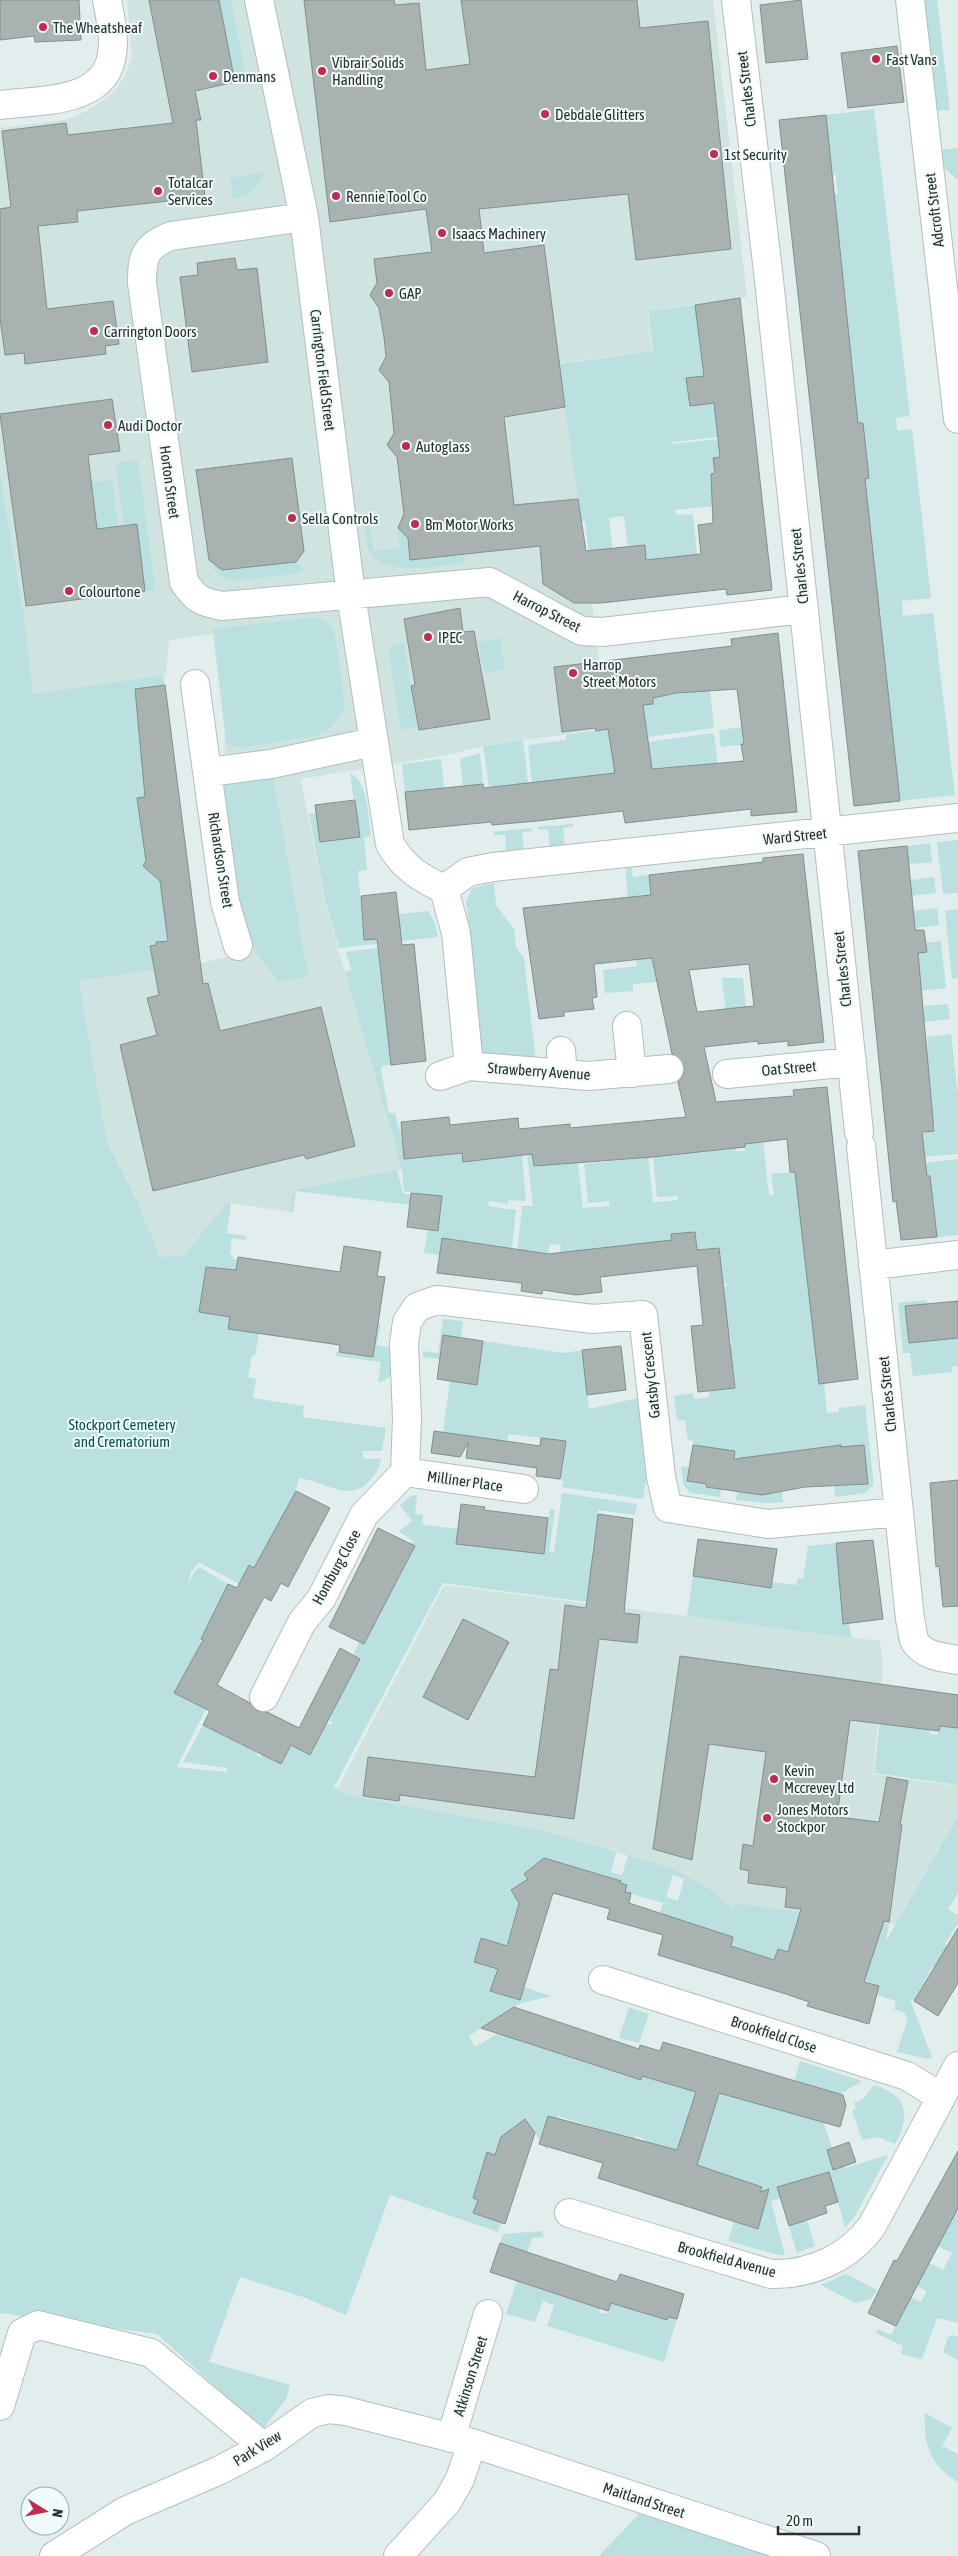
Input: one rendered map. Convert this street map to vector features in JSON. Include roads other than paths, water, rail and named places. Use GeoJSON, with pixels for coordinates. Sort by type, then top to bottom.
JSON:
{"type":"FeatureCollection","features":[{"type":"Feature","properties":{"kind":"street"},"geometry":{"type":"LineString","coordinates":[[0,105],[78,94],[92,88],[102,80],[113,52],[107,0]]}},
{"type":"Feature","properties":{"kind":"street","name":"Carrington Field Street"},"geometry":{"type":"LineString","coordinates":[[260,0],[304,217],[351,595],[373,742]]}},
{"type":"Feature","properties":{"kind":"street","name":"Charles Street"},"geometry":{"type":"LineString","coordinates":[[736,0],[804,609],[910,1619],[915,1642],[937,1656],[958,1660]]}},
{"type":"Feature","properties":{"kind":"street","name":"Adcroft Street"},"geometry":{"type":"LineString","coordinates":[[910,0],[946,204],[958,419]]}},
{"type":"Feature","properties":{"kind":"street","name":"Horton Street"},"geometry":{"type":"LineString","coordinates":[[304,217],[171,236],[158,241],[144,255],[142,283],[184,582],[194,597],[206,603],[222,606],[351,595]]}},
{"type":"Feature","properties":{"kind":"street","name":"Harrop Street"},"geometry":{"type":"LineString","coordinates":[[351,595],[490,582],[582,631],[598,632],[804,609]]}},
{"type":"Feature","properties":{"kind":"street","name":"Richardson Street"},"geometry":{"type":"LineString","coordinates":[[195,684],[226,902],[238,946]]}},
{"type":"Feature","properties":{"kind":"street"},"geometry":{"type":"LineString","coordinates":[[209,772],[271,764],[373,742],[390,844],[396,855],[411,871],[444,889]]}},
{"type":"Feature","properties":{"kind":"street","name":"Ward Street"},"geometry":{"type":"LineString","coordinates":[[444,889],[468,872],[479,869],[958,818]]}},
{"type":"Feature","properties":{"kind":"street","name":"Strawberry Avenue"},"geometry":{"type":"LineString","coordinates":[[444,889],[456,932],[470,1066]]}},
{"type":"Feature","properties":{"kind":"street"},"geometry":{"type":"LineString","coordinates":[[627,1026],[632,1073]]}},
{"type":"Feature","properties":{"kind":"street","name":"Oat Street"},"geometry":{"type":"LineString","coordinates":[[727,1074],[852,1062]]}},
{"type":"Feature","properties":{"kind":"street","name":"Strawberry Avenue"},"geometry":{"type":"LineString","coordinates":[[440,1076],[470,1066],[562,1063],[588,1076],[669,1069]]}},
{"type":"Feature","properties":{"kind":"street"},"geometry":{"type":"LineString","coordinates":[[873,1265],[958,1255]]}},
{"type":"Feature","properties":{"kind":"street","name":"Gatsby Crescent"},"geometry":{"type":"LineString","coordinates":[[405,1472],[407,1418],[404,1344],[407,1322],[417,1307],[437,1300],[593,1319],[644,1315],[661,1477],[668,1508],[768,1524],[899,1512]]}},
{"type":"Feature","properties":{"kind":"street","name":"Milliner Place"},"geometry":{"type":"LineString","coordinates":[[405,1472],[524,1489]]}},
{"type":"Feature","properties":{"kind":"street","name":"Homburg Close"},"geometry":{"type":"LineString","coordinates":[[264,1697],[302,1622],[321,1599],[364,1515],[405,1472]]}},
{"type":"Feature","properties":{"kind":"street","name":"Brookfield Close"},"geometry":{"type":"LineString","coordinates":[[603,1980],[907,2076],[941,2097]]}},
{"type":"Feature","properties":{"kind":"street","name":"Brookfield Avenue"},"geometry":{"type":"LineString","coordinates":[[569,2213],[771,2274],[804,2271],[827,2263],[864,2238],[886,2202],[958,2066]]}},
{"type":"Feature","properties":{"kind":"street","name":"Atkinson Street"},"geometry":{"type":"LineString","coordinates":[[398,2556],[447,2502],[460,2479],[462,2441],[488,2314]]}},
{"type":"Feature","properties":{"kind":"street"},"geometry":{"type":"LineString","coordinates":[[0,2406],[22,2332],[38,2325],[152,2353],[264,2447]]}},
{"type":"Feature","properties":{"kind":"street","name":"Park View"},"geometry":{"type":"LineString","coordinates":[[54,2556],[126,2511],[218,2471],[264,2447],[312,2413],[329,2409],[346,2411],[462,2441]]}},
{"type":"Feature","properties":{"kind":"street","name":"Maitland Street"},"geometry":{"type":"LineString","coordinates":[[462,2441],[816,2556]]}},
{"type":"Feature","properties":{"kind":"place","name":"The Wheatsheaf"},"geometry":{"type":"Point","coordinates":[43,27]}},
{"type":"Feature","properties":{"kind":"place","name":"Fast Vans"},"geometry":{"type":"Point","coordinates":[876,59]}},
{"type":"Feature","properties":{"kind":"place","name":"Vibrair Solids Handling"},"geometry":{"type":"Point","coordinates":[322,71]}},
{"type":"Feature","properties":{"kind":"place","name":"Denmans"},"geometry":{"type":"Point","coordinates":[213,76]}},
{"type":"Feature","properties":{"kind":"place","name":"Debdale Glitters"},"geometry":{"type":"Point","coordinates":[545,114]}},
{"type":"Feature","properties":{"kind":"place","name":"1st Security"},"geometry":{"type":"Point","coordinates":[714,154]}},
{"type":"Feature","properties":{"kind":"place","name":"Totalcar Services"},"geometry":{"type":"Point","coordinates":[158,191]}},
{"type":"Feature","properties":{"kind":"place","name":"Rennie Tool Co"},"geometry":{"type":"Point","coordinates":[336,196]}},
{"type":"Feature","properties":{"kind":"place","name":"Isaacs Machinery"},"geometry":{"type":"Point","coordinates":[442,233]}},
{"type":"Feature","properties":{"kind":"place","name":"GAP"},"geometry":{"type":"Point","coordinates":[389,293]}},
{"type":"Feature","properties":{"kind":"place","name":"Carrington Doors"},"geometry":{"type":"Point","coordinates":[94,331]}},
{"type":"Feature","properties":{"kind":"place","name":"Audi Doctor"},"geometry":{"type":"Point","coordinates":[108,425]}},
{"type":"Feature","properties":{"kind":"place","name":"Autoglass"},"geometry":{"type":"Point","coordinates":[406,446]}},
{"type":"Feature","properties":{"kind":"place","name":"Sella Controls"},"geometry":{"type":"Point","coordinates":[292,518]}},
{"type":"Feature","properties":{"kind":"place","name":"Bm Motor Works"},"geometry":{"type":"Point","coordinates":[415,524]}},
{"type":"Feature","properties":{"kind":"place","name":"Colourtone"},"geometry":{"type":"Point","coordinates":[69,591]}},
{"type":"Feature","properties":{"kind":"place","name":"IPEC"},"geometry":{"type":"Point","coordinates":[428,637]}},
{"type":"Feature","properties":{"kind":"place","name":"Harrop Street Motors"},"geometry":{"type":"Point","coordinates":[573,673]}},
{"type":"Feature","properties":{"kind":"place","name":"Kevin Mccrevey Ltd"},"geometry":{"type":"Point","coordinates":[774,1779]}},
{"type":"Feature","properties":{"kind":"place","name":"Jones Motors Stockpor"},"geometry":{"type":"Point","coordinates":[767,1818]}},
{"type":"Feature","properties":{"kind":"park label","name":"Stockport Cemetery and Crematorium"},"geometry":{"type":"Point","coordinates":[122,1432]}}]}
